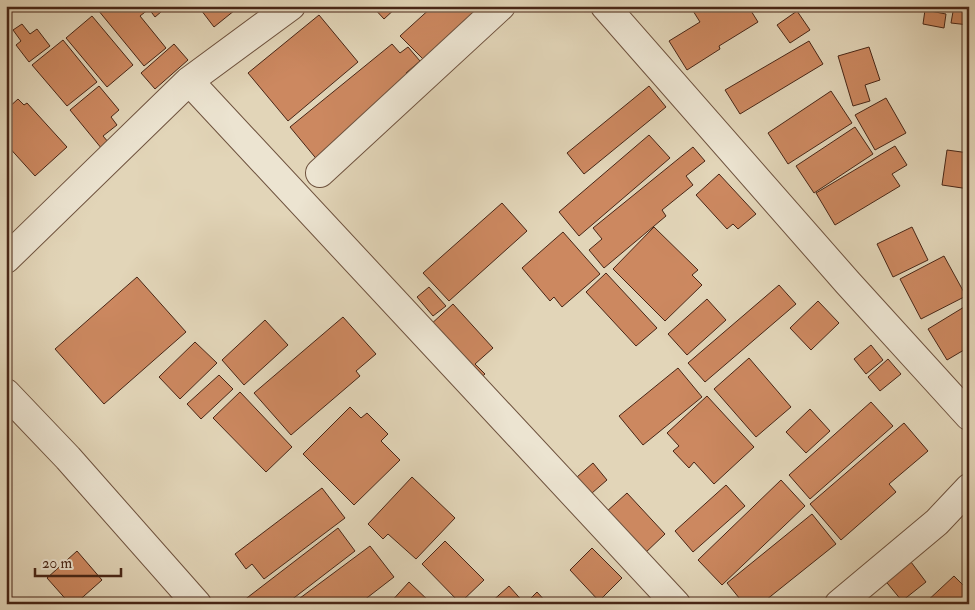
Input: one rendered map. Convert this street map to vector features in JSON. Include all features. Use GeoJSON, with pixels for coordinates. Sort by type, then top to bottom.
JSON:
{"type":"FeatureCollection","features":[{"type":"Feature","properties":{"kind":"street"},"geometry":{"type":"LineString","coordinates":[[6,259],[189,81],[291,6]]}},
{"type":"Feature","properties":{"kind":"street"},"geometry":{"type":"LineString","coordinates":[[320,173],[502,6]]}},
{"type":"Feature","properties":{"kind":"street"},"geometry":{"type":"LineString","coordinates":[[605,6],[848,283],[969,416]]}},
{"type":"Feature","properties":{"kind":"street"},"geometry":{"type":"LineString","coordinates":[[189,81],[676,604]]}},
{"type":"Feature","properties":{"kind":"street"},"geometry":{"type":"LineString","coordinates":[[6,393],[68,458],[197,604]]}},
{"type":"Feature","properties":{"kind":"street"},"geometry":{"type":"LineString","coordinates":[[839,604],[937,522],[969,488]]}},
{"type":"Feature","properties":{"kind":"building"},"geometry":{"type":"Polygon","coordinates":[[[102,6],[168,6],[155,17],[149,9],[140,16],[166,48],[144,66],[98,10],[102,6]]]}},
{"type":"Feature","properties":{"kind":"building"},"geometry":{"type":"Polygon","coordinates":[[[198,6],[240,6],[214,27],[198,6]]]}},
{"type":"Feature","properties":{"kind":"building"},"geometry":{"type":"Polygon","coordinates":[[[372,6],[398,6],[384,19],[372,6]]]}},
{"type":"Feature","properties":{"kind":"building"},"geometry":{"type":"Polygon","coordinates":[[[433,6],[481,6],[423,59],[400,36],[433,6]]]}},
{"type":"Feature","properties":{"kind":"building"},"geometry":{"type":"Polygon","coordinates":[[[690,6],[748,6],[758,22],[719,46],[720,49],[687,70],[669,41],[700,22],[690,6]]]}},
{"type":"Feature","properties":{"kind":"building"},"geometry":{"type":"Polygon","coordinates":[[[954,6],[969,6],[969,25],[951,23],[954,6]]]}},
{"type":"Feature","properties":{"kind":"building"},"geometry":{"type":"Polygon","coordinates":[[[925,10],[946,14],[944,28],[923,24],[925,10]]]}},
{"type":"Feature","properties":{"kind":"building"},"geometry":{"type":"Polygon","coordinates":[[[797,11],[810,30],[790,43],[777,25],[797,11]]]}},
{"type":"Feature","properties":{"kind":"building"},"geometry":{"type":"Polygon","coordinates":[[[319,15],[358,62],[288,121],[248,73],[319,15]]]}},
{"type":"Feature","properties":{"kind":"building"},"geometry":{"type":"Polygon","coordinates":[[[92,16],[133,65],[107,87],[66,38],[92,16]]]}},
{"type":"Feature","properties":{"kind":"building"},"geometry":{"type":"Polygon","coordinates":[[[22,24],[30,34],[37,29],[50,46],[29,62],[16,45],[21,41],[13,30],[22,24]]]}},
{"type":"Feature","properties":{"kind":"building"},"geometry":{"type":"Polygon","coordinates":[[[63,40],[97,82],[67,106],[32,65],[63,40]]]}},
{"type":"Feature","properties":{"kind":"building"},"geometry":{"type":"Polygon","coordinates":[[[809,41],[823,64],[740,114],[725,90],[809,41]]]}},
{"type":"Feature","properties":{"kind":"building"},"geometry":{"type":"Polygon","coordinates":[[[174,44],[188,60],[155,89],[141,73],[174,44]]]}},
{"type":"Feature","properties":{"kind":"building"},"geometry":{"type":"Polygon","coordinates":[[[392,44],[400,53],[408,47],[420,61],[406,73],[415,84],[319,162],[290,127],[392,44]]]}},
{"type":"Feature","properties":{"kind":"building"},"geometry":{"type":"Polygon","coordinates":[[[869,47],[880,80],[865,85],[870,101],[853,106],[838,56],[869,47]]]}},
{"type":"Feature","properties":{"kind":"building"},"geometry":{"type":"Polygon","coordinates":[[[99,86],[119,110],[111,117],[117,125],[103,136],[109,143],[102,149],[70,110],[99,86]]]}},
{"type":"Feature","properties":{"kind":"building"},"geometry":{"type":"Polygon","coordinates":[[[649,86],[666,107],[584,174],[567,153],[649,86]]]}},
{"type":"Feature","properties":{"kind":"building"},"geometry":{"type":"Polygon","coordinates":[[[831,91],[852,123],[788,164],[768,133],[831,91]]]}},
{"type":"Feature","properties":{"kind":"building"},"geometry":{"type":"Polygon","coordinates":[[[886,98],[906,133],[875,150],[855,115],[886,98]]]}},
{"type":"Feature","properties":{"kind":"building"},"geometry":{"type":"Polygon","coordinates":[[[18,99],[24,105],[27,103],[67,147],[35,176],[6,144],[6,121],[12,115],[7,109],[18,99]]]}},
{"type":"Feature","properties":{"kind":"building"},"geometry":{"type":"Polygon","coordinates":[[[855,127],[873,154],[814,193],[796,166],[855,127]]]}},
{"type":"Feature","properties":{"kind":"building"},"geometry":{"type":"Polygon","coordinates":[[[649,135],[670,158],[579,236],[559,212],[649,135]]]}},
{"type":"Feature","properties":{"kind":"building"},"geometry":{"type":"Polygon","coordinates":[[[895,146],[907,165],[892,174],[900,186],[835,225],[816,193],[895,146]]]}},
{"type":"Feature","properties":{"kind":"building"},"geometry":{"type":"Polygon","coordinates":[[[693,147],[705,161],[686,176],[693,185],[662,210],[666,216],[604,268],[589,250],[602,239],[593,228],[693,147]]]}},
{"type":"Feature","properties":{"kind":"building"},"geometry":{"type":"Polygon","coordinates":[[[947,150],[969,153],[969,189],[942,185],[947,150]]]}},
{"type":"Feature","properties":{"kind":"building"},"geometry":{"type":"Polygon","coordinates":[[[719,174],[756,214],[738,229],[733,224],[727,229],[696,195],[719,174]]]}},
{"type":"Feature","properties":{"kind":"building"},"geometry":{"type":"Polygon","coordinates":[[[502,203],[527,231],[449,301],[423,273],[502,203]]]}},
{"type":"Feature","properties":{"kind":"building"},"geometry":{"type":"Polygon","coordinates":[[[654,227],[698,270],[692,275],[702,285],[665,321],[613,269],[654,227]]]}},
{"type":"Feature","properties":{"kind":"building"},"geometry":{"type":"Polygon","coordinates":[[[912,227],[928,260],[893,277],[877,244],[912,227]]]}},
{"type":"Feature","properties":{"kind":"building"},"geometry":{"type":"Polygon","coordinates":[[[563,232],[600,274],[562,307],[554,297],[550,301],[522,268],[563,232]]]}},
{"type":"Feature","properties":{"kind":"building"},"geometry":{"type":"Polygon","coordinates":[[[944,256],[966,296],[921,319],[900,279],[944,256]]]}},
{"type":"Feature","properties":{"kind":"building"},"geometry":{"type":"Polygon","coordinates":[[[606,273],[657,328],[636,346],[586,292],[606,273]]]}},
{"type":"Feature","properties":{"kind":"building"},"geometry":{"type":"Polygon","coordinates":[[[137,277],[186,332],[104,404],[55,349],[137,277]]]}},
{"type":"Feature","properties":{"kind":"building"},"geometry":{"type":"Polygon","coordinates":[[[779,285],[796,304],[705,382],[688,363],[779,285]]]}},
{"type":"Feature","properties":{"kind":"building"},"geometry":{"type":"Polygon","coordinates":[[[429,287],[446,306],[433,316],[417,297],[429,287]]]}},
{"type":"Feature","properties":{"kind":"building"},"geometry":{"type":"Polygon","coordinates":[[[707,299],[726,320],[687,355],[668,334],[707,299]]]}},
{"type":"Feature","properties":{"kind":"building"},"geometry":{"type":"Polygon","coordinates":[[[818,301],[839,323],[811,350],[790,328],[818,301]]]}},
{"type":"Feature","properties":{"kind":"building"},"geometry":{"type":"Polygon","coordinates":[[[453,304],[493,348],[475,364],[485,374],[478,380],[429,326],[453,304]]]}},
{"type":"Feature","properties":{"kind":"building"},"geometry":{"type":"Polygon","coordinates":[[[969,304],[969,347],[947,360],[928,329],[969,304]]]}},
{"type":"Feature","properties":{"kind":"building"},"geometry":{"type":"Polygon","coordinates":[[[343,317],[376,354],[356,371],[360,376],[291,435],[254,393],[343,317]]]}},
{"type":"Feature","properties":{"kind":"building"},"geometry":{"type":"Polygon","coordinates":[[[265,320],[288,345],[244,385],[222,360],[265,320]]]}},
{"type":"Feature","properties":{"kind":"building"},"geometry":{"type":"Polygon","coordinates":[[[195,342],[217,363],[180,399],[159,377],[195,342]]]}},
{"type":"Feature","properties":{"kind":"building"},"geometry":{"type":"Polygon","coordinates":[[[871,345],[883,360],[866,374],[854,359],[871,345]]]}},
{"type":"Feature","properties":{"kind":"building"},"geometry":{"type":"Polygon","coordinates":[[[749,358],[791,407],[756,437],[714,389],[749,358]]]}},
{"type":"Feature","properties":{"kind":"building"},"geometry":{"type":"Polygon","coordinates":[[[888,359],[901,374],[880,391],[868,377],[888,359]]]}},
{"type":"Feature","properties":{"kind":"building"},"geometry":{"type":"Polygon","coordinates":[[[678,368],[702,397],[643,445],[619,416],[678,368]]]}},
{"type":"Feature","properties":{"kind":"building"},"geometry":{"type":"Polygon","coordinates":[[[219,375],[233,389],[201,419],[187,404],[219,375]]]}},
{"type":"Feature","properties":{"kind":"building"},"geometry":{"type":"Polygon","coordinates":[[[240,392],[292,447],[266,472],[213,418],[240,392]]]}},
{"type":"Feature","properties":{"kind":"building"},"geometry":{"type":"Polygon","coordinates":[[[707,396],[754,447],[714,484],[694,462],[689,468],[673,451],[679,446],[667,433],[707,396]]]}},
{"type":"Feature","properties":{"kind":"building"},"geometry":{"type":"Polygon","coordinates":[[[871,402],[893,426],[810,499],[789,475],[871,402]]]}},
{"type":"Feature","properties":{"kind":"building"},"geometry":{"type":"Polygon","coordinates":[[[350,407],[361,418],[367,413],[388,434],[381,441],[400,460],[354,505],[303,454],[350,407]]]}},
{"type":"Feature","properties":{"kind":"building"},"geometry":{"type":"Polygon","coordinates":[[[810,409],[830,431],[806,453],[786,432],[810,409]]]}},
{"type":"Feature","properties":{"kind":"building"},"geometry":{"type":"Polygon","coordinates":[[[904,423],[928,451],[889,484],[896,492],[841,540],[810,504],[904,423]]]}},
{"type":"Feature","properties":{"kind":"building"},"geometry":{"type":"Polygon","coordinates":[[[593,463],[607,480],[592,493],[577,477],[593,463]]]}},
{"type":"Feature","properties":{"kind":"building"},"geometry":{"type":"Polygon","coordinates":[[[412,477],[455,518],[416,559],[388,534],[383,539],[368,524],[412,477]]]}},
{"type":"Feature","properties":{"kind":"building"},"geometry":{"type":"Polygon","coordinates":[[[781,480],[805,506],[722,585],[698,560],[781,480]]]}},
{"type":"Feature","properties":{"kind":"building"},"geometry":{"type":"Polygon","coordinates":[[[726,485],[745,506],[693,552],[675,531],[726,485]]]}},
{"type":"Feature","properties":{"kind":"building"},"geometry":{"type":"Polygon","coordinates":[[[322,488],[345,518],[264,579],[252,564],[246,569],[235,554],[322,488]]]}},
{"type":"Feature","properties":{"kind":"building"},"geometry":{"type":"Polygon","coordinates":[[[627,493],[665,534],[643,555],[605,513],[627,493]]]}},
{"type":"Feature","properties":{"kind":"building"},"geometry":{"type":"Polygon","coordinates":[[[812,514],[836,544],[761,604],[744,604],[727,583],[812,514]]]}},
{"type":"Feature","properties":{"kind":"building"},"geometry":{"type":"Polygon","coordinates":[[[338,528],[355,551],[286,604],[239,604],[338,528]]]}},
{"type":"Feature","properties":{"kind":"building"},"geometry":{"type":"Polygon","coordinates":[[[445,541],[484,580],[460,603],[422,564],[445,541]]]}},
{"type":"Feature","properties":{"kind":"building"},"geometry":{"type":"Polygon","coordinates":[[[370,546],[394,577],[359,604],[292,604],[370,546]]]}},
{"type":"Feature","properties":{"kind":"building"},"geometry":{"type":"Polygon","coordinates":[[[592,548],[622,578],[599,601],[570,570],[592,548]]]}},
{"type":"Feature","properties":{"kind":"building"},"geometry":{"type":"Polygon","coordinates":[[[77,551],[102,580],[75,604],[70,604],[47,578],[77,551]]]}},
{"type":"Feature","properties":{"kind":"building"},"geometry":{"type":"Polygon","coordinates":[[[908,558],[926,582],[902,601],[883,578],[908,558]]]}},
{"type":"Feature","properties":{"kind":"building"},"geometry":{"type":"Polygon","coordinates":[[[954,576],[969,591],[969,604],[924,604],[954,576]]]}},
{"type":"Feature","properties":{"kind":"building"},"geometry":{"type":"Polygon","coordinates":[[[409,582],[432,604],[389,604],[409,582]]]}},
{"type":"Feature","properties":{"kind":"building"},"geometry":{"type":"Polygon","coordinates":[[[509,586],[525,604],[489,604],[509,586]]]}},
{"type":"Feature","properties":{"kind":"building"},"geometry":{"type":"Polygon","coordinates":[[[537,592],[548,604],[525,604],[537,592]]]}}]}
